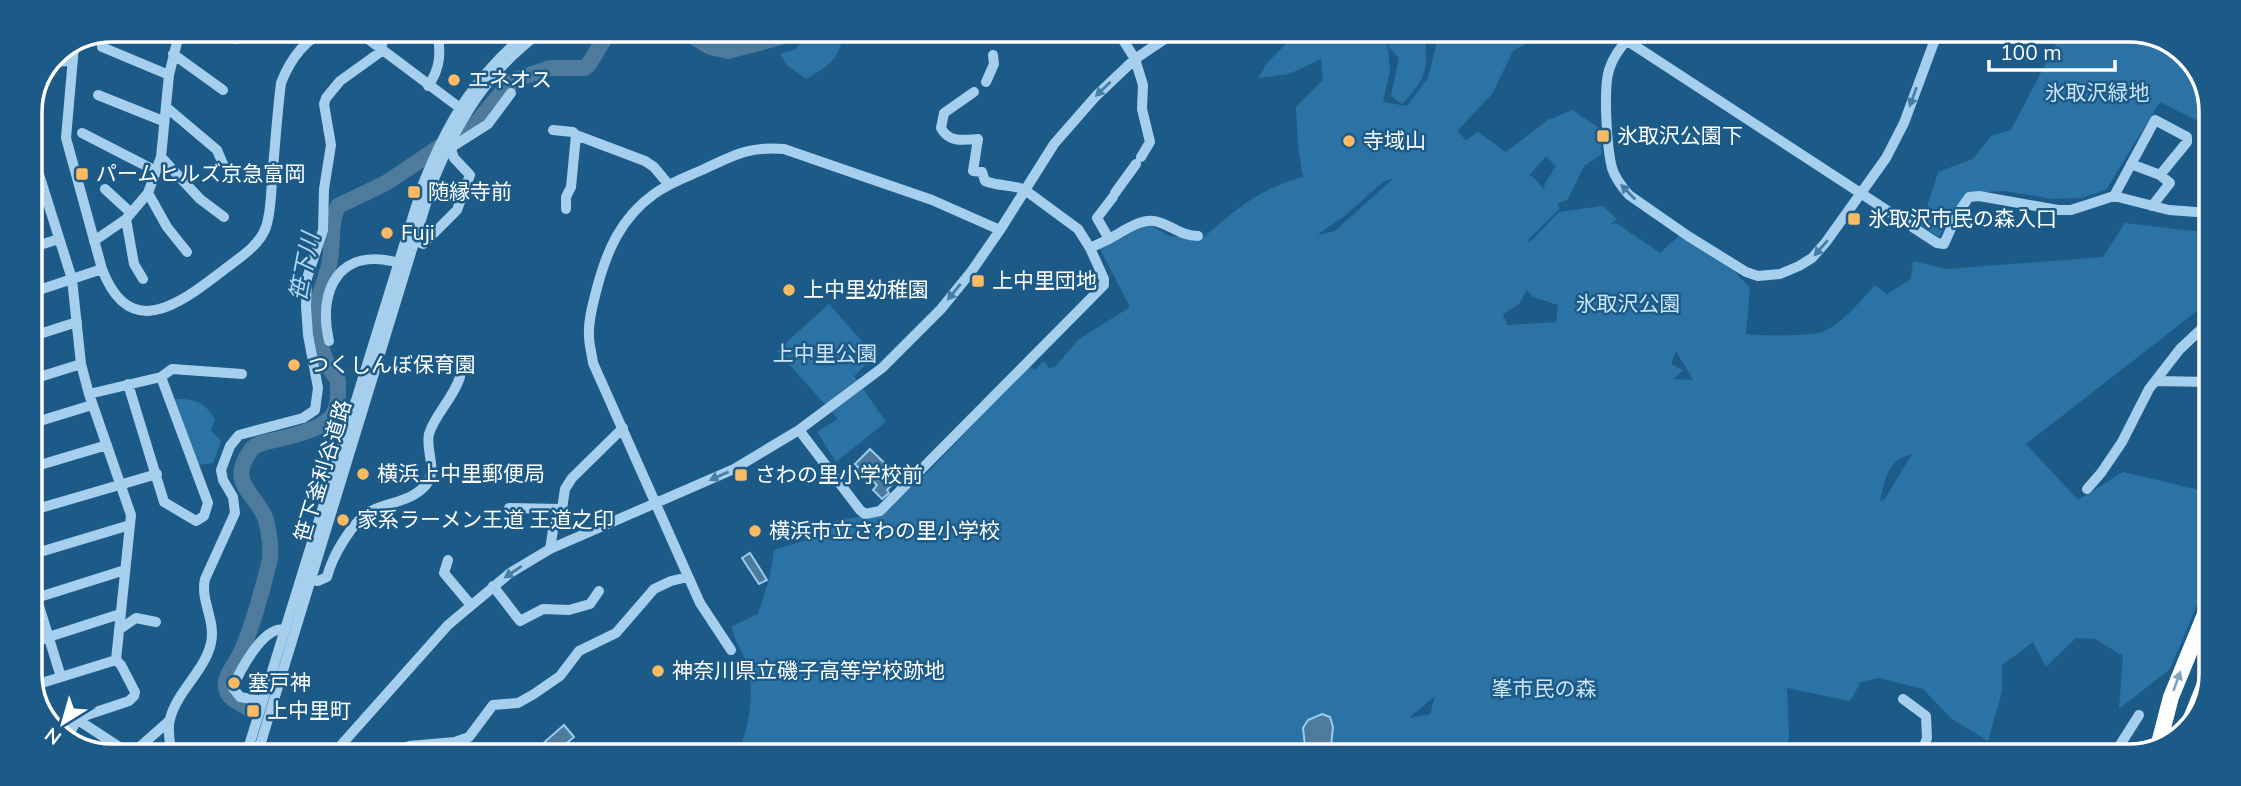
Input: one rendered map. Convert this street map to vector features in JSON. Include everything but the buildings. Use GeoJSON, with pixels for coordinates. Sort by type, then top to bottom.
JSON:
{"type":"FeatureCollection","features":[{"type":"Feature","properties":{"kind":"highway"},"geometry":{"type":"LineString","coordinates":[[2161,736],[2171,697],[2199,626]]}},
{"type":"Feature","properties":{"kind":"street"},"geometry":{"type":"LineString","coordinates":[[94,241],[129,216],[148,193],[160,156],[176,42]]}},
{"type":"Feature","properties":{"kind":"street"},"geometry":{"type":"LineString","coordinates":[[73,54],[66,138],[102,270],[109,286],[125,303],[146,311],[157,311],[188,298],[254,245],[265,230],[270,208],[281,83],[285,71],[306,42]]}},
{"type":"Feature","properties":{"kind":"street"},"geometry":{"type":"LineString","coordinates":[[372,42],[462,111]]}},
{"type":"Feature","properties":{"kind":"street"},"geometry":{"type":"LineString","coordinates":[[143,744],[169,721],[211,647],[212,630],[203,589],[235,513],[233,497],[223,480],[221,470],[230,446],[239,435],[303,418],[315,410],[318,388],[307,335],[306,307],[307,278],[323,230],[324,189],[331,145],[324,104],[340,81],[379,53],[383,42]]}},
{"type":"Feature","properties":{"kind":"street"},"geometry":{"type":"LineString","coordinates":[[428,86],[435,76],[441,58],[439,42]]}},
{"type":"Feature","properties":{"kind":"street","name":"笹下釜利谷道路"},"geometry":{"type":"LineString","coordinates":[[260,744],[399,263],[462,111],[485,71],[516,42]]}},
{"type":"Feature","properties":{"kind":"street","name":"笹下釜利谷道路"},"geometry":{"type":"LineString","coordinates":[[250,744],[285,630],[306,579],[411,239],[432,159],[441,139],[462,111],[497,71],[529,42]]}},
{"type":"Feature","properties":{"kind":"street"},"geometry":{"type":"LineString","coordinates":[[1109,239],[1097,218],[1150,142],[1142,109],[1143,85],[1135,59],[1124,42]]}},
{"type":"Feature","properties":{"kind":"street"},"geometry":{"type":"LineString","coordinates":[[341,744],[448,625],[510,573],[550,549],[734,469],[799,430],[882,368],[941,309],[1000,230],[1054,144],[1096,96],[1135,59],[1160,42]]}},
{"type":"Feature","properties":{"kind":"street"},"geometry":{"type":"LineString","coordinates":[[1626,42],[1609,70],[1606,85],[1609,150],[1613,170],[1622,187],[1629,195],[1721,258],[1758,276],[1780,274],[1799,266],[1826,242],[1886,158],[1904,123],[1934,42]]}},
{"type":"Feature","properties":{"kind":"street"},"geometry":{"type":"LineString","coordinates":[[1636,42],[1937,243],[1944,244],[1958,212],[1969,197],[1987,197],[2071,210],[2114,196],[2184,213],[2199,212]]}},
{"type":"Feature","properties":{"kind":"street"},"geometry":{"type":"LineString","coordinates":[[102,47],[169,75]]}},
{"type":"Feature","properties":{"kind":"street"},"geometry":{"type":"LineString","coordinates":[[173,54],[223,90]]}},
{"type":"Feature","properties":{"kind":"street"},"geometry":{"type":"LineString","coordinates":[[986,82],[994,64],[993,55]]}},
{"type":"Feature","properties":{"kind":"street"},"geometry":{"type":"LineString","coordinates":[[65,61],[72,61]]}},
{"type":"Feature","properties":{"kind":"street"},"geometry":{"type":"LineString","coordinates":[[799,430],[860,510],[865,514],[880,511],[1104,285],[1104,279],[1090,248],[1078,229],[1025,190],[1016,186],[1000,187],[985,181],[982,172],[973,171],[978,139],[957,141],[944,134],[941,128],[946,111],[966,100],[974,92]]}},
{"type":"Feature","properties":{"kind":"street"},"geometry":{"type":"LineString","coordinates":[[411,239],[423,244],[457,210],[470,175],[448,150],[488,124],[511,93]]}},
{"type":"Feature","properties":{"kind":"street"},"geometry":{"type":"LineString","coordinates":[[98,95],[163,121]]}},
{"type":"Feature","properties":{"kind":"street"},"geometry":{"type":"LineString","coordinates":[[166,107],[217,150],[223,164]]}},
{"type":"Feature","properties":{"kind":"street"},"geometry":{"type":"LineString","coordinates":[[2114,196],[2155,120],[2187,137],[2187,142],[2160,176]]}},
{"type":"Feature","properties":{"kind":"street"},"geometry":{"type":"LineString","coordinates":[[553,130],[573,132],[645,161],[654,167],[669,185]]}},
{"type":"Feature","properties":{"kind":"street"},"geometry":{"type":"LineString","coordinates":[[82,133],[156,171]]}},
{"type":"Feature","properties":{"kind":"street"},"geometry":{"type":"LineString","coordinates":[[566,209],[576,135]]}},
{"type":"Feature","properties":{"kind":"street"},"geometry":{"type":"LineString","coordinates":[[731,650],[700,603],[593,363],[589,335],[591,311],[603,265],[621,226],[639,207],[669,185],[737,154],[762,147],[784,149],[932,200],[1000,230]]}},
{"type":"Feature","properties":{"kind":"street"},"geometry":{"type":"LineString","coordinates":[[160,156],[200,199],[224,217]]}},
{"type":"Feature","properties":{"kind":"street"},"geometry":{"type":"LineString","coordinates":[[2132,164],[2170,183],[2152,206]]}},
{"type":"Feature","properties":{"kind":"street"},"geometry":{"type":"LineString","coordinates":[[42,187],[72,279],[81,364],[131,514],[116,660]]}},
{"type":"Feature","properties":{"kind":"street"},"geometry":{"type":"LineString","coordinates":[[105,189],[129,216],[134,264],[142,279]]}},
{"type":"Feature","properties":{"kind":"street"},"geometry":{"type":"LineString","coordinates":[[148,193],[167,227],[187,252]]}},
{"type":"Feature","properties":{"kind":"street"},"geometry":{"type":"LineString","coordinates":[[42,201],[47,200]]}},
{"type":"Feature","properties":{"kind":"street"},"geometry":{"type":"LineString","coordinates":[[1090,248],[1149,221],[1161,222],[1184,235],[1198,236]]}},
{"type":"Feature","properties":{"kind":"street"},"geometry":{"type":"LineString","coordinates":[[42,244],[59,239]]}},
{"type":"Feature","properties":{"kind":"street"},"geometry":{"type":"LineString","coordinates":[[329,341],[325,312],[333,279],[358,262],[371,259],[399,263]]}},
{"type":"Feature","properties":{"kind":"street"},"geometry":{"type":"LineString","coordinates":[[42,289],[102,270]]}},
{"type":"Feature","properties":{"kind":"street"},"geometry":{"type":"LineString","coordinates":[[42,333],[77,322]]}},
{"type":"Feature","properties":{"kind":"street"},"geometry":{"type":"LineString","coordinates":[[2087,489],[2122,442],[2156,381],[2180,349],[2199,331]]}},
{"type":"Feature","properties":{"kind":"street"},"geometry":{"type":"LineString","coordinates":[[42,376],[81,364]]}},
{"type":"Feature","properties":{"kind":"street"},"geometry":{"type":"LineString","coordinates":[[42,419],[128,384],[161,377],[172,369],[242,374]]}},
{"type":"Feature","properties":{"kind":"street"},"geometry":{"type":"LineString","coordinates":[[128,384],[164,502],[196,521],[204,516],[208,503],[161,377]]}},
{"type":"Feature","properties":{"kind":"street"},"geometry":{"type":"LineString","coordinates":[[306,579],[318,581],[327,577],[331,560],[339,547],[371,511],[413,495],[428,484],[431,475],[429,435],[460,377]]}},
{"type":"Feature","properties":{"kind":"street"},"geometry":{"type":"LineString","coordinates":[[2156,381],[2199,382]]}},
{"type":"Feature","properties":{"kind":"street"},"geometry":{"type":"LineString","coordinates":[[550,549],[565,489],[572,478],[623,428]]}},
{"type":"Feature","properties":{"kind":"street"},"geometry":{"type":"LineString","coordinates":[[42,464],[107,445]]}},
{"type":"Feature","properties":{"kind":"street"},"geometry":{"type":"LineString","coordinates":[[42,506],[157,474]]}},
{"type":"Feature","properties":{"kind":"street"},"geometry":{"type":"LineString","coordinates":[[509,508],[562,509]]}},
{"type":"Feature","properties":{"kind":"street"},"geometry":{"type":"LineString","coordinates":[[42,551],[130,525]]}},
{"type":"Feature","properties":{"kind":"street"},"geometry":{"type":"LineString","coordinates":[[448,561],[444,573],[470,604]]}},
{"type":"Feature","properties":{"kind":"street"},"geometry":{"type":"LineString","coordinates":[[42,596],[125,570]]}},
{"type":"Feature","properties":{"kind":"street"},"geometry":{"type":"LineString","coordinates":[[432,744],[455,742],[469,737],[493,705],[518,703],[534,694],[560,676],[579,651],[616,633],[654,589],[671,580],[688,577]]}},
{"type":"Feature","properties":{"kind":"street"},"geometry":{"type":"LineString","coordinates":[[493,586],[520,621],[544,609],[569,610],[590,604],[599,591]]}},
{"type":"Feature","properties":{"kind":"street"},"geometry":{"type":"LineString","coordinates":[[42,639],[120,614]]}},
{"type":"Feature","properties":{"kind":"street"},"geometry":{"type":"LineString","coordinates":[[120,629],[136,618],[156,622]]}},
{"type":"Feature","properties":{"kind":"street"},"geometry":{"type":"LineString","coordinates":[[42,623],[61,677]]}},
{"type":"Feature","properties":{"kind":"street"},"geometry":{"type":"LineString","coordinates":[[263,701],[240,697],[233,688],[242,666],[254,650],[274,630],[285,630]]}},
{"type":"Feature","properties":{"kind":"street"},"geometry":{"type":"LineString","coordinates":[[43,683],[116,660]]}},
{"type":"Feature","properties":{"kind":"street"},"geometry":{"type":"LineString","coordinates":[[64,724],[129,701],[134,696],[135,692],[116,660]]}},
{"type":"Feature","properties":{"kind":"street"},"geometry":{"type":"LineString","coordinates":[[1903,699],[1926,716],[1925,744]]}},
{"type":"Feature","properties":{"kind":"street"},"geometry":{"type":"LineString","coordinates":[[2121,744],[2139,715]]}},
{"type":"Feature","properties":{"kind":"street"},"geometry":{"type":"LineString","coordinates":[[71,730],[76,721]]}},
{"type":"Feature","properties":{"kind":"street"},"geometry":{"type":"LineString","coordinates":[[76,721],[115,744]]}},
{"type":"Feature","properties":{"kind":"street"},"geometry":{"type":"LineString","coordinates":[[169,721],[170,744]]}},
{"type":"Feature","properties":{"kind":"green space"},"geometry":{"type":"Polygon","coordinates":[[[801,42],[841,42],[832,61],[806,79],[787,65],[780,54],[796,49],[801,42]]]}},
{"type":"Feature","properties":{"kind":"green space"},"geometry":{"type":"Polygon","coordinates":[[[1288,42],[1387,42],[1390,71],[1383,102],[1407,106],[1428,78],[1437,42],[1528,42],[1513,51],[1492,94],[1457,131],[1466,140],[1478,132],[1506,152],[1548,120],[1572,110],[1599,128],[1602,154],[1584,166],[1568,199],[1557,204],[1560,208],[1529,239],[1528,244],[1559,212],[1603,206],[1617,219],[1609,225],[1616,223],[1660,253],[1679,236],[1734,271],[1750,288],[1746,334],[1822,332],[1844,318],[1875,285],[1887,294],[1911,279],[1913,261],[1947,269],[2103,257],[2125,223],[2199,232],[2199,310],[2026,444],[2078,500],[2123,472],[2199,490],[2199,602],[2170,669],[2119,709],[2123,656],[2095,639],[2076,638],[2046,667],[2033,642],[2002,665],[2002,691],[1988,741],[1952,719],[1923,689],[1879,678],[1861,682],[1850,701],[1787,688],[1787,744],[741,744],[748,720],[751,683],[746,661],[732,626],[758,614],[770,576],[774,550],[806,540],[835,521],[880,513],[917,483],[1030,366],[1035,370],[1044,361],[1049,368],[1055,367],[1078,340],[1130,307],[1099,247],[1148,224],[1169,236],[1203,238],[1261,194],[1303,177],[1296,107],[1323,80],[1321,59],[1289,74],[1258,78],[1267,63],[1288,42]],[[1546,156],[1529,176],[1544,189],[1556,166],[1546,156]],[[1394,178],[1383,182],[1346,215],[1317,235],[1335,231],[1394,178]],[[1527,290],[1519,304],[1503,314],[1507,325],[1556,322],[1558,305],[1533,297],[1527,290]],[[1676,351],[1671,364],[1684,370],[1673,379],[1693,380],[1676,351]],[[1912,454],[1892,466],[1880,501],[1884,500],[1912,454]],[[1435,696],[1410,717],[1430,714],[1435,696]]]}},
{"type":"Feature","properties":{"kind":"green space"},"geometry":{"type":"Polygon","coordinates":[[[1389,42],[1426,42],[1424,73],[1402,104],[1391,96],[1399,58],[1389,47],[1389,42]]]}},
{"type":"Feature","properties":{"kind":"green space","name":"氷取沢緑地"},"geometry":{"type":"Polygon","coordinates":[[[2057,42],[2142,43],[2164,51],[2190,77],[2198,99],[2199,122],[2160,102],[2106,190],[2081,198],[2052,199],[2005,191],[1965,193],[1939,237],[1921,226],[1938,172],[1973,159],[1991,136],[2011,130],[2057,42]]]}},
{"type":"Feature","properties":{"kind":"green space","name":"上中里公園"},"geometry":{"type":"Polygon","coordinates":[[[829,304],[875,356],[854,376],[886,422],[836,462],[817,432],[838,419],[777,351],[829,304]]]}},
{"type":"Feature","properties":{"kind":"green space"},"geometry":{"type":"Polygon","coordinates":[[[175,399],[198,402],[215,419],[211,430],[221,441],[213,463],[198,465],[175,399]]]}},
{"type":"Feature","properties":{"kind":"shaded area"},"geometry":{"type":"Polygon","coordinates":[[[870,449],[899,477],[882,499],[873,490],[877,485],[861,469],[857,473],[855,470],[858,467],[855,464],[870,449]]]}},
{"type":"Feature","properties":{"kind":"shaded area"},"geometry":{"type":"Polygon","coordinates":[[[750,553],[767,580],[759,584],[742,558],[750,553]]]}},
{"type":"Feature","properties":{"kind":"shaded area"},"geometry":{"type":"Polygon","coordinates":[[[1322,714],[1330,717],[1333,727],[1331,744],[1305,744],[1303,728],[1308,720],[1322,714]]]}},
{"type":"Feature","properties":{"kind":"shaded area"},"geometry":{"type":"Polygon","coordinates":[[[564,725],[574,737],[566,744],[542,744],[564,725]]]}},
{"type":"Feature","properties":{"kind":"waterway","name":"笹下川"},"geometry":{"type":"LineString","coordinates":[[248,708],[231,697],[227,691],[226,680],[243,649],[252,625],[269,563],[270,547],[266,520],[245,487],[241,471],[251,450],[256,446],[317,427],[331,417],[336,407],[338,380],[323,353],[317,312],[329,265],[338,206],[386,183],[477,122],[507,86],[517,79],[550,68],[585,68],[602,42]]}},
{"type":"Feature","properties":{"kind":"waterway","name":"笹下川"},"geometry":{"type":"LineString","coordinates":[[702,42],[728,51],[762,42]]}},
{"type":"Feature","properties":{"kind":"place","name":"エネオス"},"geometry":{"type":"Point","coordinates":[454,80]}},
{"type":"Feature","properties":{"kind":"place","name":"氷取沢公園下"},"geometry":{"type":"Point","coordinates":[1603,136]}},
{"type":"Feature","properties":{"kind":"place","name":"寺域山"},"geometry":{"type":"Point","coordinates":[1349,141]}},
{"type":"Feature","properties":{"kind":"place","name":"パームヒルズ京急富岡"},"geometry":{"type":"Point","coordinates":[82,174]}},
{"type":"Feature","properties":{"kind":"place","name":"随縁寺前"},"geometry":{"type":"Point","coordinates":[414,192]}},
{"type":"Feature","properties":{"kind":"place","name":"氷取沢市民の森入口"},"geometry":{"type":"Point","coordinates":[1854,219]}},
{"type":"Feature","properties":{"kind":"place","name":"Fuji"},"geometry":{"type":"Point","coordinates":[387,233]}},
{"type":"Feature","properties":{"kind":"place","name":"上中里団地"},"geometry":{"type":"Point","coordinates":[978,281]}},
{"type":"Feature","properties":{"kind":"place","name":"上中里幼稚園"},"geometry":{"type":"Point","coordinates":[789,290]}},
{"type":"Feature","properties":{"kind":"place","name":"つくしんぼ保育園"},"geometry":{"type":"Point","coordinates":[294,365]}},
{"type":"Feature","properties":{"kind":"place","name":"横浜上中里郵便局"},"geometry":{"type":"Point","coordinates":[363,474]}},
{"type":"Feature","properties":{"kind":"place","name":"さわの里小学校前"},"geometry":{"type":"Point","coordinates":[741,475]}},
{"type":"Feature","properties":{"kind":"place","name":"家系ラーメン王道 王道之印"},"geometry":{"type":"Point","coordinates":[343,520]}},
{"type":"Feature","properties":{"kind":"place","name":"横浜市立さわの里小学校"},"geometry":{"type":"Point","coordinates":[755,531]}},
{"type":"Feature","properties":{"kind":"place","name":"神奈川県立磯子高等学校跡地"},"geometry":{"type":"Point","coordinates":[658,671]}},
{"type":"Feature","properties":{"kind":"place","name":"塞戸神"},"geometry":{"type":"Point","coordinates":[234,683]}},
{"type":"Feature","properties":{"kind":"place","name":"上中里町"},"geometry":{"type":"Point","coordinates":[253,711]}},
{"type":"Feature","properties":{"kind":"park label","name":"氷取沢公園"},"geometry":{"type":"Point","coordinates":[1628,304]}},
{"type":"Feature","properties":{"kind":"park label","name":"峯市民の森"},"geometry":{"type":"Point","coordinates":[1544,689]}}]}
